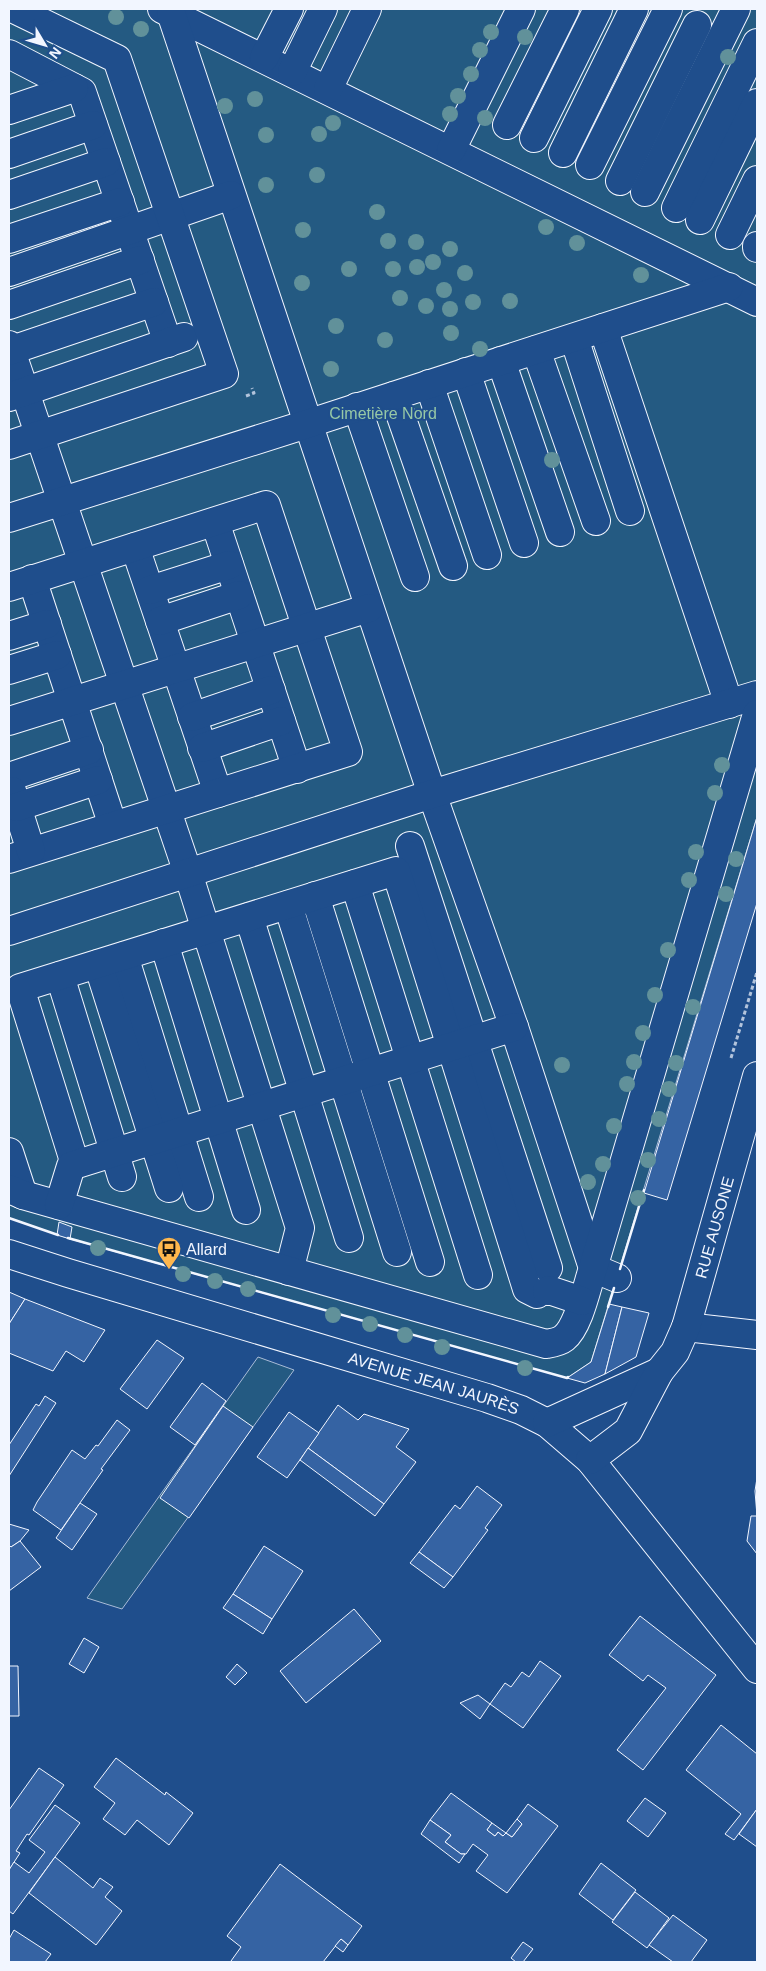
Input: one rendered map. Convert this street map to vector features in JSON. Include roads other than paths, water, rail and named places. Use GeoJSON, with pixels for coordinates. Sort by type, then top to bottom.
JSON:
{"type":"FeatureCollection","features":[{"type":"Feature","properties":{"kind":"street"},"geometry":{"type":"LineString","coordinates":[[9,445],[224,374],[117,58],[14,9]]}},
{"type":"Feature","properties":{"kind":"street"},"geometry":{"type":"LineString","coordinates":[[292,72],[323,9]]}},
{"type":"Feature","properties":{"kind":"street"},"geometry":{"type":"LineString","coordinates":[[328,89],[368,9]]}},
{"type":"Feature","properties":{"kind":"street"},"geometry":{"type":"LineString","coordinates":[[451,150],[521,9]]}},
{"type":"Feature","properties":{"kind":"street"},"geometry":{"type":"LineString","coordinates":[[507,125],[565,9]]}},
{"type":"Feature","properties":{"kind":"street"},"geometry":{"type":"LineString","coordinates":[[534,138],[598,9]]}},
{"type":"Feature","properties":{"kind":"street"},"geometry":{"type":"LineString","coordinates":[[563,152],[634,9]]}},
{"type":"Feature","properties":{"kind":"street"},"geometry":{"type":"LineString","coordinates":[[590,166],[668,9]]}},
{"type":"Feature","properties":{"kind":"street"},"geometry":{"type":"LineString","coordinates":[[620,181],[697,15],[711,10],[720,13],[726,21],[731,20],[757,45],[676,208]]}},
{"type":"Feature","properties":{"kind":"street"},"geometry":{"type":"LineString","coordinates":[[167,11],[757,302]]}},
{"type":"Feature","properties":{"kind":"street"},"geometry":{"type":"LineString","coordinates":[[167,11],[231,195],[432,794],[514,1027],[605,1273]]}},
{"type":"Feature","properties":{"kind":"street"},"geometry":{"type":"LineString","coordinates":[[264,58],[279,12]]}},
{"type":"Feature","properties":{"kind":"street"},"geometry":{"type":"LineString","coordinates":[[644,192],[731,20]]}},
{"type":"Feature","properties":{"kind":"street"},"geometry":{"type":"LineString","coordinates":[[14,61],[82,92],[154,302],[177,340],[16,394]]}},
{"type":"Feature","properties":{"kind":"street"},"geometry":{"type":"LineString","coordinates":[[9,110],[74,88]]}},
{"type":"Feature","properties":{"kind":"street"},"geometry":{"type":"LineString","coordinates":[[700,220],[757,104]]}},
{"type":"Feature","properties":{"kind":"street"},"geometry":{"type":"LineString","coordinates":[[9,154],[93,125]]}},
{"type":"Feature","properties":{"kind":"street"},"geometry":{"type":"LineString","coordinates":[[9,195],[106,162]]}},
{"type":"Feature","properties":{"kind":"street"},"geometry":{"type":"LineString","coordinates":[[730,235],[757,180]]}},
{"type":"Feature","properties":{"kind":"street"},"geometry":{"type":"LineString","coordinates":[[9,272],[231,195]]}},
{"type":"Feature","properties":{"kind":"street"},"geometry":{"type":"LineString","coordinates":[[9,239],[120,202]]}},
{"type":"Feature","properties":{"kind":"street"},"geometry":{"type":"LineString","coordinates":[[9,305],[140,260]]}},
{"type":"Feature","properties":{"kind":"street"},"geometry":{"type":"LineString","coordinates":[[9,518],[307,424],[728,287]]}},
{"type":"Feature","properties":{"kind":"street"},"geometry":{"type":"LineString","coordinates":[[154,302],[9,349],[16,394],[38,435],[83,563],[188,873],[300,1228],[289,1271]]}},
{"type":"Feature","properties":{"kind":"street"},"geometry":{"type":"LineString","coordinates":[[603,328],[729,704]]}},
{"type":"Feature","properties":{"kind":"street"},"geometry":{"type":"LineString","coordinates":[[574,338],[630,511]]}},
{"type":"Feature","properties":{"kind":"street"},"geometry":{"type":"LineString","coordinates":[[536,350],[596,521]]}},
{"type":"Feature","properties":{"kind":"street"},"geometry":{"type":"LineString","coordinates":[[501,361],[560,532]]}},
{"type":"Feature","properties":{"kind":"street"},"geometry":{"type":"LineString","coordinates":[[466,372],[524,544]]}},
{"type":"Feature","properties":{"kind":"street"},"geometry":{"type":"LineString","coordinates":[[429,384],[487,555]]}},
{"type":"Feature","properties":{"kind":"street"},"geometry":{"type":"LineString","coordinates":[[394,396],[452,566]]}},
{"type":"Feature","properties":{"kind":"street"},"geometry":{"type":"LineString","coordinates":[[357,407],[415,577]]}},
{"type":"Feature","properties":{"kind":"street"},"geometry":{"type":"LineString","coordinates":[[9,781],[17,807],[20,855],[167,810],[348,752],[266,505],[20,583],[47,624],[113,826]]}},
{"type":"Feature","properties":{"kind":"street"},"geometry":{"type":"LineString","coordinates":[[215,522],[297,769]]}},
{"type":"Feature","properties":{"kind":"street"},"geometry":{"type":"LineString","coordinates":[[135,546],[218,793]]}},
{"type":"Feature","properties":{"kind":"street"},"geometry":{"type":"LineString","coordinates":[[150,590],[229,565]]}},
{"type":"Feature","properties":{"kind":"street"},"geometry":{"type":"LineString","coordinates":[[160,621],[239,596]]}},
{"type":"Feature","properties":{"kind":"street"},"geometry":{"type":"LineString","coordinates":[[9,720],[369,608]]}},
{"type":"Feature","properties":{"kind":"street"},"geometry":{"type":"LineString","coordinates":[[9,636],[47,624]]}},
{"type":"Feature","properties":{"kind":"street"},"geometry":{"type":"LineString","coordinates":[[9,670],[57,655]]}},
{"type":"Feature","properties":{"kind":"street"},"geometry":{"type":"LineString","coordinates":[[192,717],[271,690]]}},
{"type":"Feature","properties":{"kind":"street"},"geometry":{"type":"LineString","coordinates":[[9,931],[432,794],[757,695]]}},
{"type":"Feature","properties":{"kind":"street"},"geometry":{"type":"LineString","coordinates":[[9,1152],[16,1192],[546,1344],[564,1338],[571,1331],[582,1300],[605,1273],[757,714]]}},
{"type":"Feature","properties":{"kind":"street"},"geometry":{"type":"LineString","coordinates":[[202,748],[281,720]]}},
{"type":"Feature","properties":{"kind":"street"},"geometry":{"type":"LineString","coordinates":[[9,778],[88,750]]}},
{"type":"Feature","properties":{"kind":"street"},"geometry":{"type":"LineString","coordinates":[[17,807],[98,780]]}},
{"type":"Feature","properties":{"kind":"street"},"geometry":{"type":"LineString","coordinates":[[410,846],[462,1044]]}},
{"type":"Feature","properties":{"kind":"street"},"geometry":{"type":"LineString","coordinates":[[75,1164],[20,988],[396,871],[462,1044],[544,1284],[549,1290],[582,1300]]}},
{"type":"Feature","properties":{"kind":"street"},"geometry":{"type":"LineString","coordinates":[[355,884],[478,1276]]}},
{"type":"Feature","properties":{"kind":"street"},"geometry":{"type":"LineString","coordinates":[[315,896],[430,1262]]}},
{"type":"Feature","properties":{"kind":"street"},"geometry":{"type":"LineString","coordinates":[[288,905],[397,1252]]}},
{"type":"Feature","properties":{"kind":"street"},"geometry":{"type":"LineString","coordinates":[[249,917],[349,1238]]}},
{"type":"Feature","properties":{"kind":"street"},"geometry":{"type":"LineString","coordinates":[[164,943],[246,1210]]}},
{"type":"Feature","properties":{"kind":"street"},"geometry":{"type":"LineString","coordinates":[[124,956],[199,1197]]}},
{"type":"Feature","properties":{"kind":"street"},"geometry":{"type":"LineString","coordinates":[[98,964],[169,1188]]}},
{"type":"Feature","properties":{"kind":"street"},"geometry":{"type":"LineString","coordinates":[[60,976],[119,1165]]}},
{"type":"Feature","properties":{"kind":"street"},"geometry":{"type":"LineString","coordinates":[[59,1205],[71,1166],[75,1164],[119,1165],[153,1140],[514,1027]]}},
{"type":"Feature","properties":{"kind":"street","name":"RUE AUSONE"},"geometry":{"type":"LineString","coordinates":[[590,1460],[628,1431],[660,1372],[675,1352],[686,1326],[757,1076]]}},
{"type":"Feature","properties":{"kind":"street","name":"AVENUE JEAN JAURÈS"},"geometry":{"type":"LineString","coordinates":[[9,1254],[486,1398],[521,1410],[547,1423],[590,1460],[757,1670]]}},
{"type":"Feature","properties":{"kind":"street"},"geometry":{"type":"LineString","coordinates":[[686,1326],[757,1335]]}},
{"type":"Feature","properties":{"kind":"street","name":"RUE AUSONE"},"geometry":{"type":"LineString","coordinates":[[547,1423],[660,1372]]}},
{"type":"Feature","properties":{"kind":"place","name":"Allard"},"geometry":{"type":"Point","coordinates":[169,1270]}},
{"type":"Feature","properties":{"kind":"park label","name":"Cimetière Nord"},"geometry":{"type":"Point","coordinates":[383,413]}}]}
